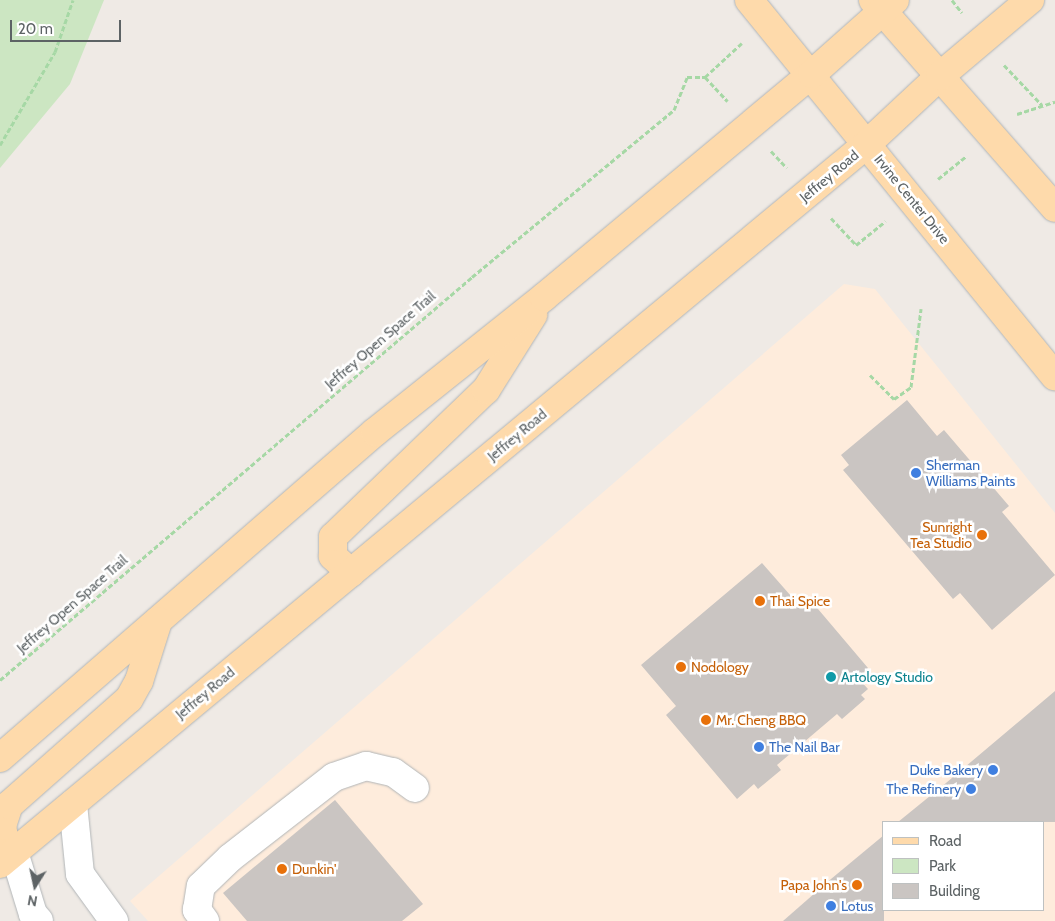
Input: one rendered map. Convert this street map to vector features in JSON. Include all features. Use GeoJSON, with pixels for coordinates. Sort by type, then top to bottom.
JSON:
{"type":"FeatureCollection","features":[{"type":"Feature","properties":{"kind":"main road","name":"Jeffrey Road"},"geometry":{"type":"LineString","coordinates":[[7,858],[867,144],[940,76],[1030,0]]}},
{"type":"Feature","properties":{"kind":"main road"},"geometry":{"type":"LineString","coordinates":[[0,758],[375,432],[544,297],[812,74],[884,4],[940,76],[1055,208]]}},
{"type":"Feature","properties":{"kind":"main road","name":"Irvine Center Drive"},"geometry":{"type":"LineString","coordinates":[[757,10],[812,74],[1055,376]]}},
{"type":"Feature","properties":{"kind":"main road"},"geometry":{"type":"LineString","coordinates":[[351,572],[333,556],[333,537],[486,390],[544,297]]}},
{"type":"Feature","properties":{"kind":"main road"},"geometry":{"type":"LineString","coordinates":[[7,858],[2,826],[9,805],[129,699],[139,681],[158,621]]}},
{"type":"Feature","properties":{"kind":"street"},"geometry":{"type":"LineString","coordinates":[[205,921],[197,910],[201,886],[230,858],[334,777],[366,766],[393,772],[415,788]]}},
{"type":"Feature","properties":{"kind":"street"},"geometry":{"type":"LineString","coordinates":[[73,804],[80,874],[114,921]]}},
{"type":"Feature","properties":{"kind":"street"},"geometry":{"type":"LineString","coordinates":[[7,858],[33,914],[39,921]]}},
{"type":"Feature","properties":{"kind":"path"},"geometry":{"type":"LineString","coordinates":[[0,145],[55,52],[73,0]]}},
{"type":"Feature","properties":{"kind":"path","name":"Jeffrey Open Space Trail"},"geometry":{"type":"LineString","coordinates":[[0,680],[472,277],[674,110],[687,77],[705,78],[757,10]]}},
{"type":"Feature","properties":{"kind":"path"},"geometry":{"type":"LineString","coordinates":[[705,78],[856,245]]}},
{"type":"Feature","properties":{"kind":"path"},"geometry":{"type":"LineString","coordinates":[[1022,87],[1042,105]]}},
{"type":"Feature","properties":{"kind":"path"},"geometry":{"type":"LineString","coordinates":[[1022,110],[1055,102]]}},
{"type":"Feature","properties":{"kind":"path"},"geometry":{"type":"LineString","coordinates":[[870,375],[894,399],[911,387],[921,309]]}},
{"type":"Feature","properties":{"kind":"shaded area"},"geometry":{"type":"Polygon","coordinates":[[[844,284],[875,289],[1055,513],[1055,921],[148,921],[130,901],[844,284]]]}},
{"type":"Feature","properties":{"kind":"green space"},"geometry":{"type":"Polygon","coordinates":[[[0,0],[104,0],[70,84],[0,168],[0,0]]]}},
{"type":"Feature","properties":{"kind":"building"},"geometry":{"type":"Polygon","coordinates":[[[907,400],[937,436],[944,430],[1009,506],[1002,512],[1055,575],[992,630],[960,593],[953,599],[843,470],[849,465],[841,455],[907,400]]]}},
{"type":"Feature","properties":{"kind":"building"},"geometry":{"type":"Polygon","coordinates":[[[762,563],[798,604],[807,596],[868,668],[858,678],[868,689],[861,695],[865,699],[842,719],[837,714],[777,765],[781,770],[758,789],[754,784],[737,799],[666,715],[676,706],[641,665],[762,563]]]}},
{"type":"Feature","properties":{"kind":"building"},"geometry":{"type":"Polygon","coordinates":[[[1055,691],[1055,822],[899,821],[1055,691]]]}},
{"type":"Feature","properties":{"kind":"building"},"geometry":{"type":"Polygon","coordinates":[[[335,800],[423,904],[402,921],[247,921],[223,893],[335,800]]]}},
{"type":"Feature","properties":{"kind":"building"},"geometry":{"type":"Polygon","coordinates":[[[882,837],[882,911],[884,911],[884,921],[783,921],[882,837]]]}},
{"type":"Feature","properties":{"kind":"place","name":"Sherman Williams Paints"},"geometry":{"type":"Point","coordinates":[916,473]}},
{"type":"Feature","properties":{"kind":"place","name":"Sunright Tea Studio"},"geometry":{"type":"Point","coordinates":[982,535]}},
{"type":"Feature","properties":{"kind":"place","name":"Thai Spice"},"geometry":{"type":"Point","coordinates":[760,601]}},
{"type":"Feature","properties":{"kind":"place","name":"Nodology"},"geometry":{"type":"Point","coordinates":[681,667]}},
{"type":"Feature","properties":{"kind":"place","name":"Artology Studio"},"geometry":{"type":"Point","coordinates":[831,677]}},
{"type":"Feature","properties":{"kind":"place","name":"Mr. Cheng BBQ"},"geometry":{"type":"Point","coordinates":[706,720]}},
{"type":"Feature","properties":{"kind":"place","name":"The Nail Bar"},"geometry":{"type":"Point","coordinates":[759,747]}},
{"type":"Feature","properties":{"kind":"place","name":"Duke Bakery"},"geometry":{"type":"Point","coordinates":[993,770]}},
{"type":"Feature","properties":{"kind":"place","name":"The Refinery"},"geometry":{"type":"Point","coordinates":[971,789]}},
{"type":"Feature","properties":{"kind":"place","name":"Dunkin'"},"geometry":{"type":"Point","coordinates":[282,869]}},
{"type":"Feature","properties":{"kind":"place","name":"Papa John's"},"geometry":{"type":"Point","coordinates":[857,885]}},
{"type":"Feature","properties":{"kind":"place","name":"Lotus"},"geometry":{"type":"Point","coordinates":[831,906]}}]}
